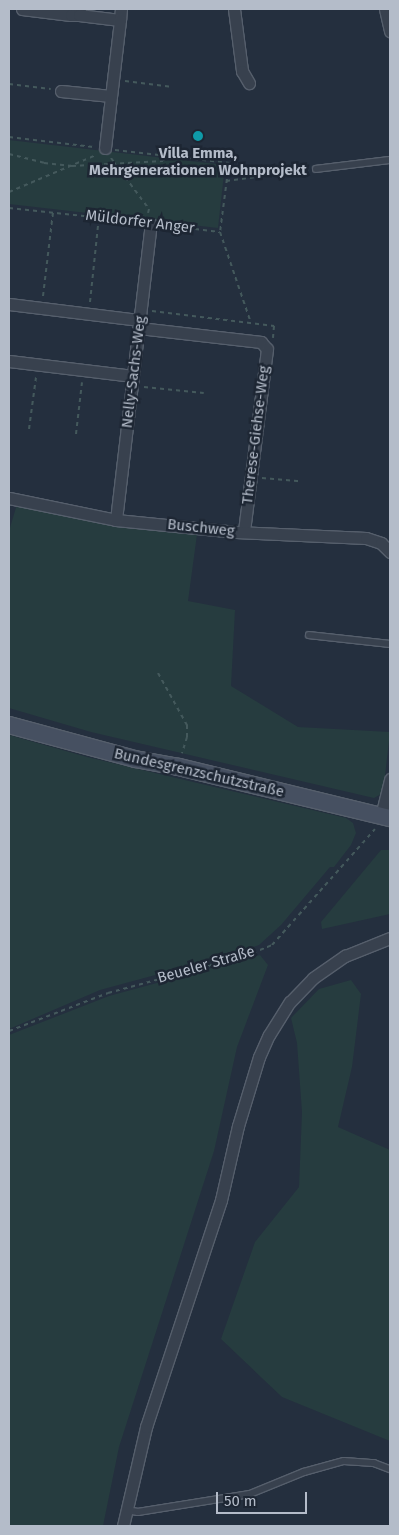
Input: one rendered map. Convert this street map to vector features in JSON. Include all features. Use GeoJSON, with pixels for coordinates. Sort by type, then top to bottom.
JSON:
{"type":"FeatureCollection","features":[{"type":"Feature","properties":{"kind":"street"},"geometry":{"type":"LineString","coordinates":[[22,9],[120,14],[104,153]]}},
{"type":"Feature","properties":{"kind":"street"},"geometry":{"type":"LineString","coordinates":[[234,9],[242,71],[249,83]]}},
{"type":"Feature","properties":{"kind":"street"},"geometry":{"type":"LineString","coordinates":[[385,9],[390,31]]}},
{"type":"Feature","properties":{"kind":"street"},"geometry":{"type":"LineString","coordinates":[[61,91],[111,96]]}},
{"type":"Feature","properties":{"kind":"street","name":"Nelly-Sachs-Weg"},"geometry":{"type":"LineString","coordinates":[[116,520],[149,223]]}},
{"type":"Feature","properties":{"kind":"street","name":"Therese-Giehse-Weg"},"geometry":{"type":"LineString","coordinates":[[9,304],[88,313],[139,324],[261,342],[267,349],[244,532]]}},
{"type":"Feature","properties":{"kind":"street"},"geometry":{"type":"LineString","coordinates":[[9,361],[83,370],[132,381]]}},
{"type":"Feature","properties":{"kind":"street","name":"Buschweg"},"geometry":{"type":"LineString","coordinates":[[9,498],[116,520],[244,532],[366,538],[381,542],[390,552]]}},
{"type":"Feature","properties":{"kind":"street","name":"Bundesgrenzschutzstraße"},"geometry":{"type":"LineString","coordinates":[[9,725],[87,748],[178,767],[386,817]]}},
{"type":"Feature","properties":{"kind":"street"},"geometry":{"type":"LineString","coordinates":[[386,817],[390,779]]}},
{"type":"Feature","properties":{"kind":"street"},"geometry":{"type":"LineString","coordinates":[[123,1526],[146,1427],[208,1242],[259,1057],[269,1035],[290,1002],[313,978],[346,956],[390,938]]}},
{"type":"Feature","properties":{"kind":"lane"},"geometry":{"type":"LineString","coordinates":[[316,169],[390,160]]}},
{"type":"Feature","properties":{"kind":"lane"},"geometry":{"type":"LineString","coordinates":[[309,635],[390,644]]}},
{"type":"Feature","properties":{"kind":"lane"},"geometry":{"type":"LineString","coordinates":[[126,1510],[138,1512],[250,1494],[304,1472],[344,1461],[374,1463],[390,1469]]}},
{"type":"Feature","properties":{"kind":"path"},"geometry":{"type":"LineString","coordinates":[[113,79],[173,87]]}},
{"type":"Feature","properties":{"kind":"path"},"geometry":{"type":"LineString","coordinates":[[9,84],[61,91]]}},
{"type":"Feature","properties":{"kind":"path"},"geometry":{"type":"LineString","coordinates":[[9,137],[104,153],[229,163],[220,232],[251,323]]}},
{"type":"Feature","properties":{"kind":"path"},"geometry":{"type":"LineString","coordinates":[[104,153],[115,163],[149,208],[149,223]]}},
{"type":"Feature","properties":{"kind":"path"},"geometry":{"type":"LineString","coordinates":[[9,192],[104,153]]}},
{"type":"Feature","properties":{"kind":"path"},"geometry":{"type":"LineString","coordinates":[[9,154],[44,163],[72,166],[163,161],[165,157]]}},
{"type":"Feature","properties":{"kind":"path"},"geometry":{"type":"LineString","coordinates":[[226,181],[316,169]]}},
{"type":"Feature","properties":{"kind":"path","name":"Müldorfer Anger"},"geometry":{"type":"LineString","coordinates":[[9,208],[220,232]]}},
{"type":"Feature","properties":{"kind":"path"},"geometry":{"type":"LineString","coordinates":[[42,308],[53,212]]}},
{"type":"Feature","properties":{"kind":"path"},"geometry":{"type":"LineString","coordinates":[[88,313],[99,217]]}},
{"type":"Feature","properties":{"kind":"path"},"geometry":{"type":"LineString","coordinates":[[30,429],[38,365]]}},
{"type":"Feature","properties":{"kind":"path"},"geometry":{"type":"LineString","coordinates":[[76,434],[83,370]]}},
{"type":"Feature","properties":{"kind":"path"},"geometry":{"type":"LineString","coordinates":[[132,381],[204,393]]}},
{"type":"Feature","properties":{"kind":"path"},"geometry":{"type":"LineString","coordinates":[[251,477],[300,481]]}},
{"type":"Feature","properties":{"kind":"path"},"geometry":{"type":"LineString","coordinates":[[158,673],[187,725],[187,737],[178,767]]}},
{"type":"Feature","properties":{"kind":"path","name":"Beueler Straße"},"geometry":{"type":"LineString","coordinates":[[9,1031],[108,993],[245,956],[272,945],[386,817]]}},
{"type":"Feature","properties":{"kind":"green space"},"geometry":{"type":"Polygon","coordinates":[[[9,140],[225,165],[218,228],[9,204],[9,140]]]}},
{"type":"Feature","properties":{"kind":"green space"},"geometry":{"type":"Polygon","coordinates":[[[18,501],[198,527],[188,601],[235,610],[231,686],[298,727],[390,732],[383,793],[374,798],[91,732],[9,708],[9,531],[18,501]]]}},
{"type":"Feature","properties":{"kind":"green space"},"geometry":{"type":"Polygon","coordinates":[[[9,735],[87,757],[346,818],[353,823],[356,833],[351,845],[334,867],[330,867],[281,925],[259,945],[100,990],[9,1029],[9,735]]]}},
{"type":"Feature","properties":{"kind":"green space"},"geometry":{"type":"Polygon","coordinates":[[[381,850],[390,850],[390,914],[322,929],[321,922],[381,850]]]}},
{"type":"Feature","properties":{"kind":"green space"},"geometry":{"type":"Polygon","coordinates":[[[260,955],[268,965],[237,1047],[214,1151],[119,1447],[103,1526],[9,1526],[9,1035],[109,996],[260,955]]]}},
{"type":"Feature","properties":{"kind":"green space"},"geometry":{"type":"Polygon","coordinates":[[[351,980],[361,994],[352,1067],[338,1127],[390,1150],[390,1441],[282,1397],[221,1339],[255,1242],[299,1187],[302,1112],[297,1043],[291,1018],[319,989],[351,980]]]}},
{"type":"Feature","properties":{"kind":"place","name":"Villa Emma, Mehrgenerationen Wohnprojekt"},"geometry":{"type":"Point","coordinates":[198,136]}}]}
